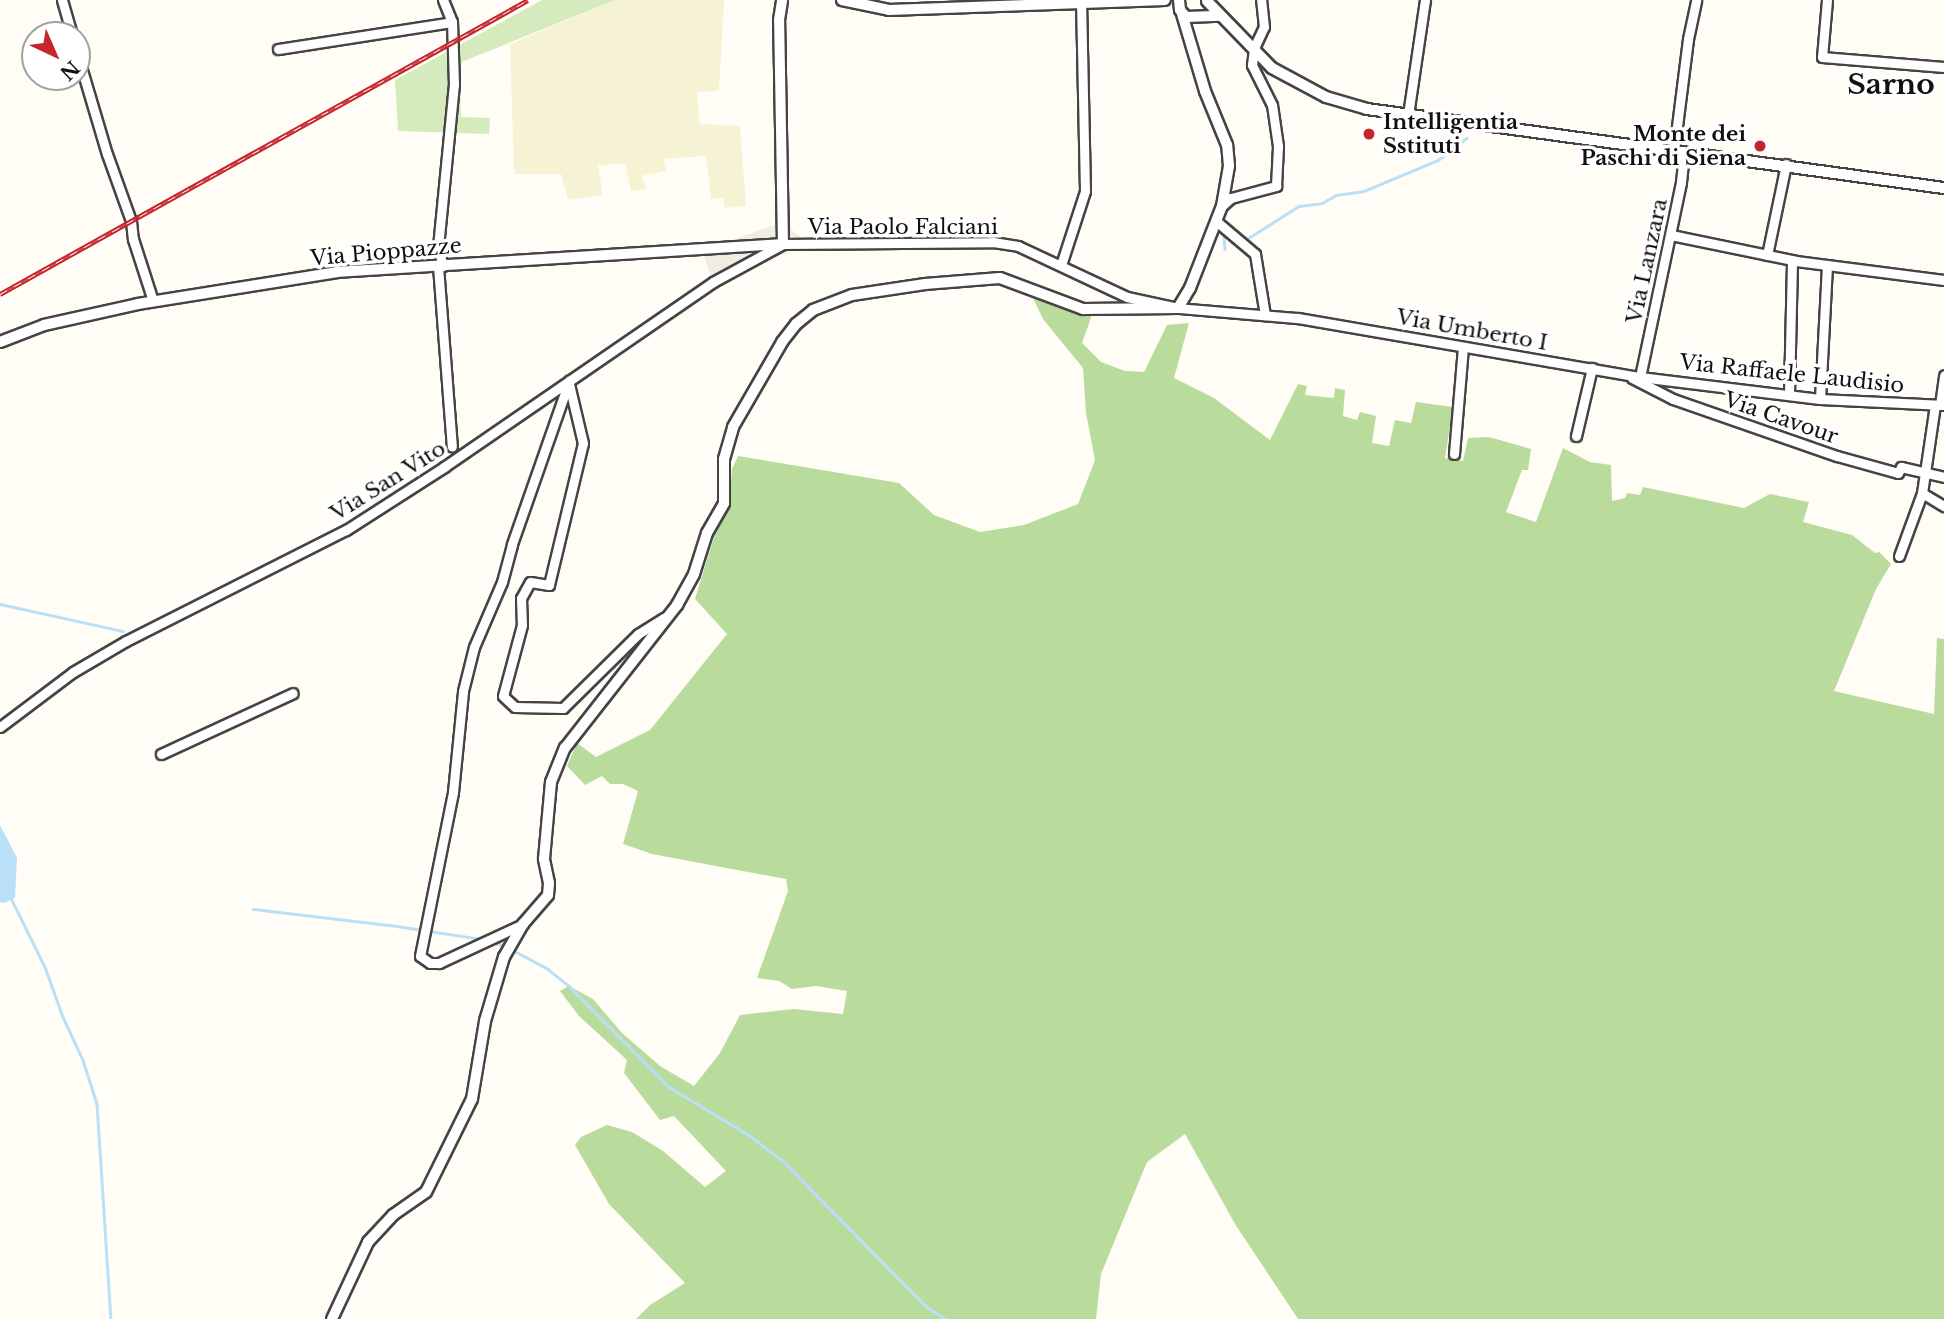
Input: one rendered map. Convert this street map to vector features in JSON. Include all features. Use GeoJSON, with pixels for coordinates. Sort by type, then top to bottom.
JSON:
{"type":"FeatureCollection","features":[{"type":"Feature","properties":{"kind":"street"},"geometry":{"type":"LineString","coordinates":[[62,0],[68,21]]}},
{"type":"Feature","properties":{"kind":"street"},"geometry":{"type":"LineString","coordinates":[[443,0],[452,22],[454,85],[438,247],[452,446]]}},
{"type":"Feature","properties":{"kind":"street"},"geometry":{"type":"LineString","coordinates":[[782,0],[779,20],[783,244]]}},
{"type":"Feature","properties":{"kind":"street"},"geometry":{"type":"LineString","coordinates":[[842,0],[890,10],[1162,1],[1180,8],[1190,19],[1220,16]]}},
{"type":"Feature","properties":{"kind":"street"},"geometry":{"type":"LineString","coordinates":[[1207,0],[1272,68],[1326,97],[1367,109],[1786,164],[1944,188]]}},
{"type":"Feature","properties":{"kind":"street"},"geometry":{"type":"LineString","coordinates":[[1185,33],[1201,16],[1207,0]]}},
{"type":"Feature","properties":{"kind":"street"},"geometry":{"type":"LineString","coordinates":[[1222,206],[1231,198],[1276,186],[1278,146],[1272,105],[1252,65],[1254,48],[1264,27],[1261,0]]}},
{"type":"Feature","properties":{"kind":"street"},"geometry":{"type":"LineString","coordinates":[[1408,115],[1425,0]]}},
{"type":"Feature","properties":{"kind":"street","name":"Via Lanzara"},"geometry":{"type":"LineString","coordinates":[[1640,377],[1671,235],[1688,38],[1696,0]]}},
{"type":"Feature","properties":{"kind":"street"},"geometry":{"type":"LineString","coordinates":[[1827,0],[1822,57],[1944,67]]}},
{"type":"Feature","properties":{"kind":"street"},"geometry":{"type":"LineString","coordinates":[[1060,265],[1085,191],[1081,2]]}},
{"type":"Feature","properties":{"kind":"street"},"geometry":{"type":"LineString","coordinates":[[332,1319],[368,1242],[393,1215],[426,1192],[467,1110],[472,1099],[485,1021],[509,948],[523,924],[548,895],[549,883],[544,859],[551,782],[565,748],[669,615],[694,574],[707,533],[724,503],[724,459],[733,427],[782,342],[813,310],[852,295],[925,284],[1000,278],[1083,309],[1178,308],[1190,288],[1222,206],[1229,166],[1227,145],[1185,33],[1180,8]]}},
{"type":"Feature","properties":{"kind":"street"},"geometry":{"type":"LineString","coordinates":[[278,49],[452,22]]}},
{"type":"Feature","properties":{"kind":"street"},"geometry":{"type":"LineString","coordinates":[[88,91],[131,222],[133,239],[153,301]]}},
{"type":"Feature","properties":{"kind":"street"},"geometry":{"type":"LineString","coordinates":[[1768,255],[1786,164]]}},
{"type":"Feature","properties":{"kind":"street"},"geometry":{"type":"LineString","coordinates":[[1216,221],[1255,254],[1265,316]]}},
{"type":"Feature","properties":{"kind":"street"},"geometry":{"type":"LineString","coordinates":[[1671,235],[1792,260],[1944,280]]}},
{"type":"Feature","properties":{"kind":"street","name":"Via Paolo Falciani"},"geometry":{"type":"LineString","coordinates":[[783,244],[993,242],[1018,246],[1127,297],[1178,308],[1265,316]]}},
{"type":"Feature","properties":{"kind":"street","name":"Via Pioppazze"},"geometry":{"type":"LineString","coordinates":[[0,342],[44,325],[153,301],[337,272],[783,244]]}},
{"type":"Feature","properties":{"kind":"street","name":"Via San Vito"},"geometry":{"type":"LineString","coordinates":[[0,727],[73,672],[126,641],[346,530],[444,467],[713,282],[783,244]]}},
{"type":"Feature","properties":{"kind":"street"},"geometry":{"type":"LineString","coordinates":[[1789,394],[1792,260]]}},
{"type":"Feature","properties":{"kind":"street"},"geometry":{"type":"LineString","coordinates":[[1820,399],[1827,265]]}},
{"type":"Feature","properties":{"kind":"street","name":"Via Umberto I"},"geometry":{"type":"LineString","coordinates":[[1265,316],[1298,318],[1640,377]]}},
{"type":"Feature","properties":{"kind":"street"},"geometry":{"type":"LineString","coordinates":[[1454,454],[1464,346]]}},
{"type":"Feature","properties":{"kind":"street"},"geometry":{"type":"LineString","coordinates":[[1576,436],[1592,369]]}},
{"type":"Feature","properties":{"kind":"street","name":"Via Cavour"},"geometry":{"type":"LineString","coordinates":[[1626,374],[1673,399],[1837,456],[1898,473],[1901,467],[1927,473]]}},
{"type":"Feature","properties":{"kind":"street"},"geometry":{"type":"LineString","coordinates":[[1899,556],[1922,494],[1944,375]]}},
{"type":"Feature","properties":{"kind":"street","name":"Via Raffaele Laudisio"},"geometry":{"type":"LineString","coordinates":[[1640,377],[1820,399],[1940,405]]}},
{"type":"Feature","properties":{"kind":"street"},"geometry":{"type":"LineString","coordinates":[[569,381],[583,443],[549,585],[530,582],[521,598],[522,625],[503,696],[515,707],[563,708],[638,634],[669,615]]}},
{"type":"Feature","properties":{"kind":"street"},"geometry":{"type":"LineString","coordinates":[[523,924],[439,963],[430,963],[420,956],[453,792],[463,691],[474,647],[502,582],[512,544],[569,381]]}},
{"type":"Feature","properties":{"kind":"street"},"geometry":{"type":"LineString","coordinates":[[1927,473],[1944,477]]}},
{"type":"Feature","properties":{"kind":"street"},"geometry":{"type":"LineString","coordinates":[[1922,494],[1944,506]]}},
{"type":"Feature","properties":{"kind":"street"},"geometry":{"type":"LineString","coordinates":[[161,754],[293,693]]}},
{"type":"Feature","properties":{"kind":"shaded area"},"geometry":{"type":"Polygon","coordinates":[[[615,0],[724,0],[719,91],[697,92],[700,124],[740,126],[746,206],[725,208],[723,198],[711,199],[706,156],[663,159],[666,171],[642,176],[646,189],[631,191],[625,163],[598,166],[603,195],[568,200],[561,174],[514,174],[510,44],[615,0]]]}},
{"type":"Feature","properties":{"kind":"shaded area"},"geometry":{"type":"Polygon","coordinates":[[[782,222],[809,244],[713,282],[702,251],[782,222]]]}},
{"type":"Feature","properties":{"kind":"green space"},"geometry":{"type":"Polygon","coordinates":[[[542,0],[615,0],[459,63],[461,117],[490,118],[489,134],[398,131],[395,80],[542,0]]]}},
{"type":"Feature","properties":{"kind":"green space"},"geometry":{"type":"Polygon","coordinates":[[[1033,298],[1092,315],[1082,343],[1101,362],[1125,371],[1144,372],[1167,325],[1189,323],[1174,378],[1214,398],[1270,440],[1298,384],[1307,386],[1305,395],[1334,398],[1335,388],[1345,390],[1343,416],[1357,420],[1360,412],[1376,416],[1372,443],[1389,446],[1395,420],[1411,423],[1416,402],[1453,407],[1445,458],[1463,461],[1468,438],[1489,437],[1531,449],[1528,470],[1522,470],[1506,512],[1536,522],[1563,448],[1590,462],[1611,465],[1612,501],[1625,498],[1627,493],[1640,495],[1643,487],[1744,508],[1770,494],[1809,502],[1803,522],[1852,535],[1875,553],[1879,552],[1891,564],[1876,589],[1834,691],[1934,714],[1937,638],[1944,639],[1944,1319],[1298,1319],[1235,1224],[1185,1134],[1147,1162],[1101,1274],[1096,1319],[636,1319],[650,1305],[685,1283],[609,1204],[575,1145],[581,1137],[607,1125],[632,1132],[663,1151],[705,1187],[726,1171],[674,1116],[660,1120],[624,1073],[627,1060],[579,1016],[560,991],[569,986],[593,999],[622,1033],[660,1066],[694,1086],[720,1053],[740,1015],[794,1009],[843,1014],[847,991],[816,986],[792,989],[779,981],[757,978],[788,891],[786,879],[652,854],[623,844],[638,791],[623,784],[610,784],[602,776],[585,785],[567,766],[577,743],[596,757],[650,730],[727,634],[695,599],[714,537],[729,507],[732,469],[738,456],[899,483],[934,515],[980,532],[1024,525],[1078,504],[1095,460],[1086,413],[1083,368],[1043,319],[1033,298]]]}},
{"type":"Feature","properties":{"kind":"water"},"geometry":{"type":"Polygon","coordinates":[[[0,825],[17,858],[15,898],[4,903],[0,902],[0,825]]]}},
{"type":"Feature","properties":{"kind":"waterway"},"geometry":{"type":"LineString","coordinates":[[1245,240],[1299,206],[1322,203],[1336,195],[1364,191],[1438,160],[1466,138]]}},
{"type":"Feature","properties":{"kind":"waterway"},"geometry":{"type":"LineString","coordinates":[[1224,237],[1225,249]]}},
{"type":"Feature","properties":{"kind":"waterway"},"geometry":{"type":"LineString","coordinates":[[0,604],[123,631]]}},
{"type":"Feature","properties":{"kind":"waterway"},"geometry":{"type":"LineString","coordinates":[[10,896],[45,967],[63,1017],[83,1060],[97,1104],[111,1319]]}},
{"type":"Feature","properties":{"kind":"waterway"},"geometry":{"type":"LineString","coordinates":[[253,909],[482,939]]}},
{"type":"Feature","properties":{"kind":"waterway"},"geometry":{"type":"LineString","coordinates":[[492,942],[506,946]]}},
{"type":"Feature","properties":{"kind":"waterway"},"geometry":{"type":"LineString","coordinates":[[511,949],[548,969],[568,985],[669,1087],[749,1135],[784,1162],[926,1306],[945,1319]]}},
{"type":"Feature","properties":{"kind":"railway"},"geometry":{"type":"LineString","coordinates":[[0,294],[528,0]]}},
{"type":"Feature","properties":{"kind":"place","name":"Intelligentia Sstituti"},"geometry":{"type":"Point","coordinates":[1369,134]}},
{"type":"Feature","properties":{"kind":"place","name":"Monte dei Paschi di Siena"},"geometry":{"type":"Point","coordinates":[1760,146]}},
{"type":"Feature","properties":{"kind":"district","name":"Sarno"},"geometry":{"type":"Point","coordinates":[1891,85]}}]}
